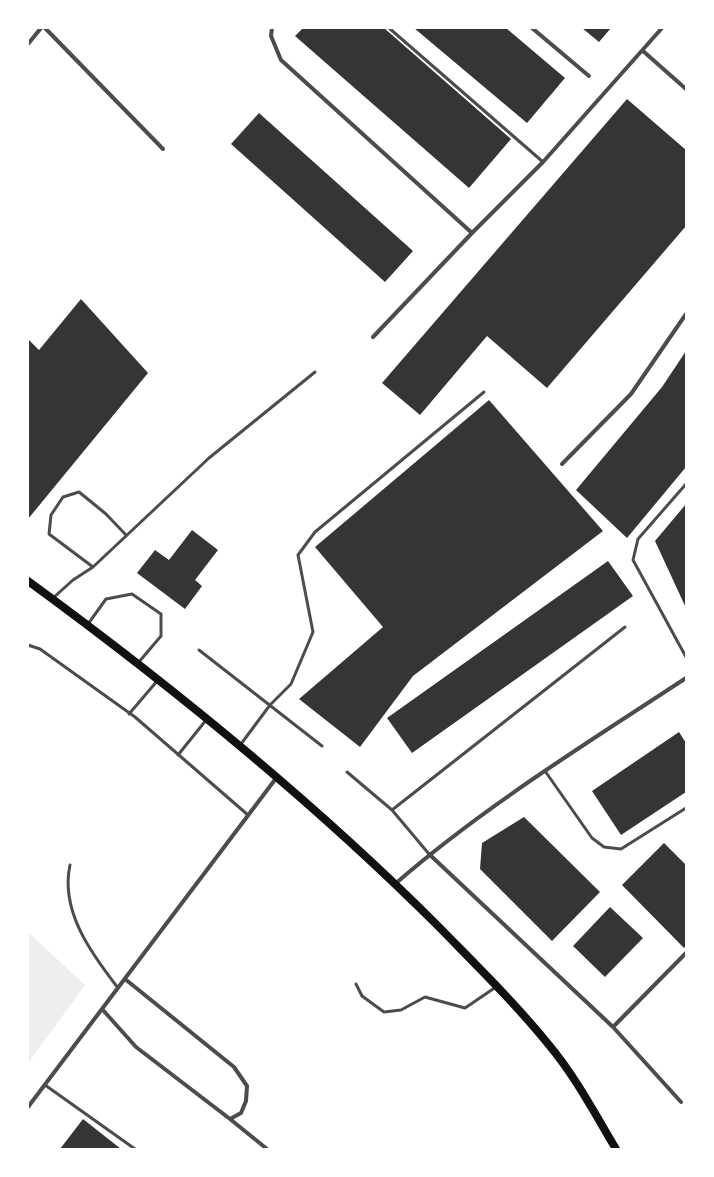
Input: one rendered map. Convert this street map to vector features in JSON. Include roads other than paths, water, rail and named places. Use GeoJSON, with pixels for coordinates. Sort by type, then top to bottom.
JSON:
{"type":"FeatureCollection","features":[{"type":"Feature","properties":{"kind":"main road"},"geometry":{"type":"LineString","coordinates":[[28,581],[138,663],[240,744],[278,776],[395,884],[497,986],[550,1046],[575,1082],[616,1149]]}},
{"type":"Feature","properties":{"kind":"street"},"geometry":{"type":"LineString","coordinates":[[28,44],[40,28]]}},
{"type":"Feature","properties":{"kind":"street"},"geometry":{"type":"LineString","coordinates":[[45,28],[163,149]]}},
{"type":"Feature","properties":{"kind":"street"},"geometry":{"type":"LineString","coordinates":[[272,28],[271,36],[282,60],[472,232]]}},
{"type":"Feature","properties":{"kind":"street"},"geometry":{"type":"LineString","coordinates":[[532,28],[589,76]]}},
{"type":"Feature","properties":{"kind":"street"},"geometry":{"type":"LineString","coordinates":[[373,336],[472,232],[543,162],[662,28]]}},
{"type":"Feature","properties":{"kind":"street"},"geometry":{"type":"LineString","coordinates":[[643,51],[686,89]]}},
{"type":"Feature","properties":{"kind":"street"},"geometry":{"type":"LineString","coordinates":[[562,464],[631,394],[686,314]]}},
{"type":"Feature","properties":{"kind":"street"},"geometry":{"type":"LineString","coordinates":[[395,884],[429,854],[545,771],[686,678]]}},
{"type":"Feature","properties":{"kind":"street"},"geometry":{"type":"LineString","coordinates":[[28,1107],[278,776]]}},
{"type":"Feature","properties":{"kind":"street"},"geometry":{"type":"LineString","coordinates":[[429,854],[613,1027],[681,1102]]}},
{"type":"Feature","properties":{"kind":"street"},"geometry":{"type":"LineString","coordinates":[[613,1027],[686,953]]}},
{"type":"Feature","properties":{"kind":"street"},"geometry":{"type":"LineString","coordinates":[[125,979],[234,1067],[247,1086],[247,1094],[241,1113],[230,1119]]}},
{"type":"Feature","properties":{"kind":"street"},"geometry":{"type":"LineString","coordinates":[[102,1009],[136,1047],[268,1149]]}},
{"type":"Feature","properties":{"kind":"lane"},"geometry":{"type":"LineString","coordinates":[[389,28],[543,162]]}},
{"type":"Feature","properties":{"kind":"lane"},"geometry":{"type":"LineString","coordinates":[[52,599],[73,580],[93,567],[126,534],[209,458],[315,372]]}},
{"type":"Feature","properties":{"kind":"lane"},"geometry":{"type":"LineString","coordinates":[[240,744],[270,705],[291,684],[313,632],[298,555],[315,532],[484,392]]}},
{"type":"Feature","properties":{"kind":"lane"},"geometry":{"type":"LineString","coordinates":[[686,484],[638,539],[633,560],[686,657]]}},
{"type":"Feature","properties":{"kind":"lane"},"geometry":{"type":"LineString","coordinates":[[93,567],[49,534],[51,515],[63,497],[79,492],[106,514],[126,534]]}},
{"type":"Feature","properties":{"kind":"lane"},"geometry":{"type":"LineString","coordinates":[[87,625],[106,600],[132,594],[161,614],[161,636],[138,663]]}},
{"type":"Feature","properties":{"kind":"lane"},"geometry":{"type":"LineString","coordinates":[[392,810],[625,627]]}},
{"type":"Feature","properties":{"kind":"lane"},"geometry":{"type":"LineString","coordinates":[[28,645],[40,649],[129,714],[248,815]]}},
{"type":"Feature","properties":{"kind":"lane"},"geometry":{"type":"LineString","coordinates":[[200,650],[322,746]]}},
{"type":"Feature","properties":{"kind":"lane"},"geometry":{"type":"LineString","coordinates":[[129,714],[158,679]]}},
{"type":"Feature","properties":{"kind":"lane"},"geometry":{"type":"LineString","coordinates":[[178,755],[207,719]]}},
{"type":"Feature","properties":{"kind":"lane"},"geometry":{"type":"LineString","coordinates":[[545,771],[592,838],[604,847],[621,849],[686,808]]}},
{"type":"Feature","properties":{"kind":"lane"},"geometry":{"type":"LineString","coordinates":[[347,772],[392,810],[429,854]]}},
{"type":"Feature","properties":{"kind":"lane"},"geometry":{"type":"LineString","coordinates":[[70,865],[67,881],[71,905],[80,932],[94,958],[118,988]]}},
{"type":"Feature","properties":{"kind":"lane"},"geometry":{"type":"LineString","coordinates":[[356,984],[362,996],[384,1012],[401,1010],[425,997],[465,1008],[497,986]]}},
{"type":"Feature","properties":{"kind":"lane"},"geometry":{"type":"LineString","coordinates":[[45,1085],[135,1149]]}}]}
